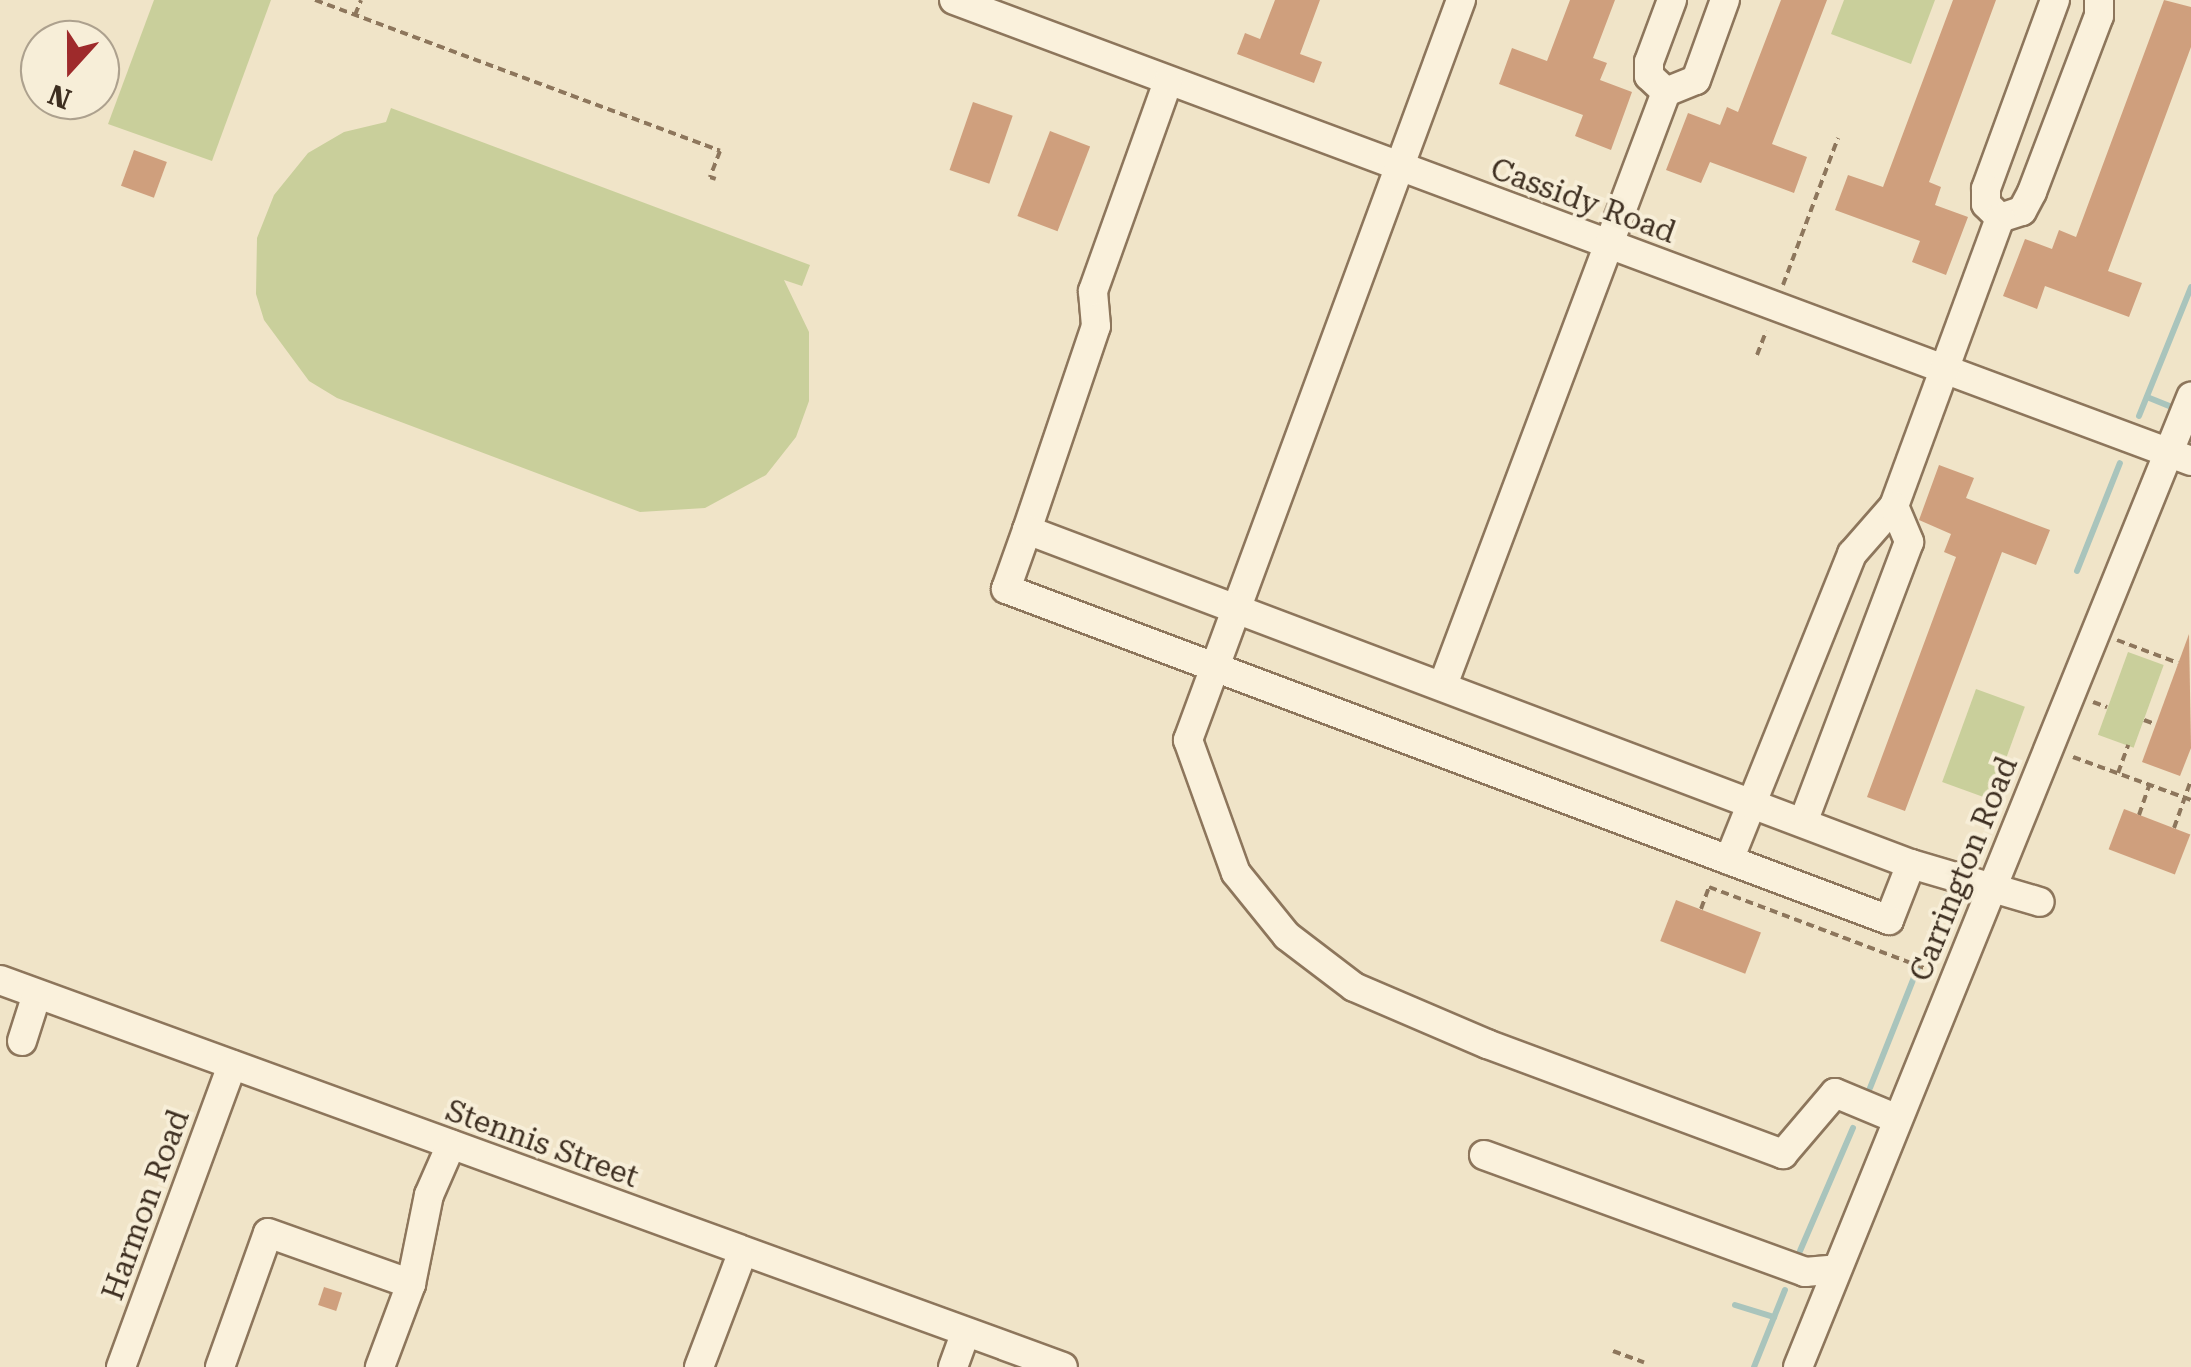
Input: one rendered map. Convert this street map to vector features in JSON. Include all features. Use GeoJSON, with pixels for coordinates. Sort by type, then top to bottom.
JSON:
{"type":"FeatureCollection","features":[{"type":"Feature","properties":{"kind":"street","name":"Cassidy Road"},"geometry":{"type":"LineString","coordinates":[[954,0],[984,5],[1168,81],[2180,457]]}},
{"type":"Feature","properties":{"kind":"street"},"geometry":{"type":"LineString","coordinates":[[1461,0],[1212,666],[1188,740],[1236,874],[1286,936],[1354,986],[1487,1044],[1782,1154],[1834,1094],[1894,1118]]}},
{"type":"Feature","properties":{"kind":"street"},"geometry":{"type":"LineString","coordinates":[[1666,92],[1649,76],[1649,62],[1672,0]]}},
{"type":"Feature","properties":{"kind":"street"},"geometry":{"type":"LineString","coordinates":[[1443,684],[1666,92],[1696,80],[1724,0]]}},
{"type":"Feature","properties":{"kind":"street"},"geometry":{"type":"LineString","coordinates":[[2000,218],[1986,204],[1986,189],[2055,0]]}},
{"type":"Feature","properties":{"kind":"street"},"geometry":{"type":"LineString","coordinates":[[2000,218],[2022,211],[2032,192],[2099,16],[2099,0]]}},
{"type":"Feature","properties":{"kind":"street"},"geometry":{"type":"LineString","coordinates":[[1168,81],[1093,291],[1096,326],[1006,589],[1890,920],[1911,864]]}},
{"type":"Feature","properties":{"kind":"street"},"geometry":{"type":"LineString","coordinates":[[1729,860],[1852,554],[1894,506],[2000,218]]}},
{"type":"Feature","properties":{"kind":"street","name":"Carrington Road"},"geometry":{"type":"LineString","coordinates":[[1798,1367],[1894,1118],[2096,632],[2180,457],[2191,396]]}},
{"type":"Feature","properties":{"kind":"street"},"geometry":{"type":"LineString","coordinates":[[1804,822],[1909,542],[1894,506]]}},
{"type":"Feature","properties":{"kind":"street"},"geometry":{"type":"LineString","coordinates":[[1028,530],[1911,864],[2040,902]]}},
{"type":"Feature","properties":{"kind":"street","name":"Stennis Street"},"geometry":{"type":"LineString","coordinates":[[0,980],[1063,1367]]}},
{"type":"Feature","properties":{"kind":"street"},"geometry":{"type":"LineString","coordinates":[[22,1041],[37,994]]}},
{"type":"Feature","properties":{"kind":"street","name":"Harmon Road"},"geometry":{"type":"LineString","coordinates":[[121,1367],[232,1065]]}},
{"type":"Feature","properties":{"kind":"street"},"geometry":{"type":"LineString","coordinates":[[380,1367],[411,1284],[429,1195],[451,1145]]}},
{"type":"Feature","properties":{"kind":"street"},"geometry":{"type":"LineString","coordinates":[[1484,1155],[1805,1272],[1838,1268]]}},
{"type":"Feature","properties":{"kind":"street"},"geometry":{"type":"LineString","coordinates":[[220,1367],[268,1233],[411,1284]]}},
{"type":"Feature","properties":{"kind":"street"},"geometry":{"type":"LineString","coordinates":[[699,1367],[743,1251]]}},
{"type":"Feature","properties":{"kind":"street"},"geometry":{"type":"LineString","coordinates":[[953,1367],[966,1332]]}},
{"type":"Feature","properties":{"kind":"path"},"geometry":{"type":"LineString","coordinates":[[315,0],[720,151],[710,177],[716,179]]}},
{"type":"Feature","properties":{"kind":"path"},"geometry":{"type":"LineString","coordinates":[[355,15],[360,0]]}},
{"type":"Feature","properties":{"kind":"path"},"geometry":{"type":"LineString","coordinates":[[1757,355],[1838,138]]}},
{"type":"Feature","properties":{"kind":"path"},"geometry":{"type":"LineString","coordinates":[[2096,632],[2178,663]]}},
{"type":"Feature","properties":{"kind":"path"},"geometry":{"type":"LineString","coordinates":[[2144,720],[2156,724]]}},
{"type":"Feature","properties":{"kind":"path"},"geometry":{"type":"LineString","coordinates":[[2118,773],[2128,745]]}},
{"type":"Feature","properties":{"kind":"path"},"geometry":{"type":"LineString","coordinates":[[2048,748],[2188,798]]}},
{"type":"Feature","properties":{"kind":"path"},"geometry":{"type":"LineString","coordinates":[[2174,828],[2188,798],[2191,780]]}},
{"type":"Feature","properties":{"kind":"path"},"geometry":{"type":"LineString","coordinates":[[2139,815],[2150,784]]}},
{"type":"Feature","properties":{"kind":"path"},"geometry":{"type":"LineString","coordinates":[[1701,909],[1709,887],[1930,970]]}},
{"type":"Feature","properties":{"kind":"path"},"geometry":{"type":"LineString","coordinates":[[1614,1350],[1644,1362]]}},
{"type":"Feature","properties":{"kind":"green space"},"geometry":{"type":"Polygon","coordinates":[[[154,0],[271,0],[212,161],[108,124],[109,120],[120,120],[120,92],[154,0]]]}},
{"type":"Feature","properties":{"kind":"green space"},"geometry":{"type":"Polygon","coordinates":[[[1844,0],[1935,0],[1911,64],[1831,34],[1844,0]]]}},
{"type":"Feature","properties":{"kind":"green space"},"geometry":{"type":"Polygon","coordinates":[[[391,108],[810,265],[802,286],[784,280],[809,332],[809,401],[796,437],[766,475],[705,508],[640,512],[337,398],[309,381],[264,320],[256,294],[257,238],[274,195],[308,153],[344,132],[386,122],[391,108]]]}},
{"type":"Feature","properties":{"kind":"green space"},"geometry":{"type":"Polygon","coordinates":[[[2128,652],[2164,665],[2134,748],[2098,735],[2128,652]]]}},
{"type":"Feature","properties":{"kind":"green space"},"geometry":{"type":"Polygon","coordinates":[[[1976,689],[2025,707],[1991,800],[1942,782],[1976,689]]]}},
{"type":"Feature","properties":{"kind":"building"},"geometry":{"type":"Polygon","coordinates":[[[1275,0],[1320,0],[1300,54],[1322,62],[1314,83],[1237,54],[1245,33],[1260,39],[1275,0]]]}},
{"type":"Feature","properties":{"kind":"building"},"geometry":{"type":"Polygon","coordinates":[[[1570,0],[1615,0],[1593,58],[1607,63],[1600,80],[1632,92],[1611,150],[1575,136],[1583,115],[1499,84],[1512,48],[1547,61],[1570,0]]]}},
{"type":"Feature","properties":{"kind":"building"},"geometry":{"type":"Polygon","coordinates":[[[1781,0],[1827,0],[1772,144],[1807,157],[1794,193],[1710,162],[1701,183],[1666,170],[1688,113],[1720,125],[1727,107],[1738,112],[1781,0]]]}},
{"type":"Feature","properties":{"kind":"building"},"geometry":{"type":"Polygon","coordinates":[[[1953,0],[1996,0],[1929,182],[1941,187],[1935,205],[1968,217],[1946,275],[1912,262],[1920,241],[1835,210],[1848,175],[1883,187],[1953,0]]]}},
{"type":"Feature","properties":{"kind":"building"},"geometry":{"type":"Polygon","coordinates":[[[2164,0],[2191,7],[2191,47],[2108,271],[2142,283],[2129,317],[2045,286],[2037,309],[2003,296],[2025,239],[2052,249],[2059,230],[2076,237],[2164,0]]]}},
{"type":"Feature","properties":{"kind":"building"},"geometry":{"type":"Polygon","coordinates":[[[973,102],[1013,116],[989,184],[950,170],[973,102]]]}},
{"type":"Feature","properties":{"kind":"building"},"geometry":{"type":"Polygon","coordinates":[[[1050,131],[1090,146],[1058,231],[1017,216],[1050,131]]]}},
{"type":"Feature","properties":{"kind":"building"},"geometry":{"type":"Polygon","coordinates":[[[134,150],[167,162],[154,198],[121,186],[134,150]]]}},
{"type":"Feature","properties":{"kind":"building"},"geometry":{"type":"Polygon","coordinates":[[[1939,465],[1974,478],[1966,498],[2050,530],[2036,565],[2002,552],[1905,811],[1867,797],[1956,557],[1944,552],[1951,534],[1919,520],[1939,465]]]}},
{"type":"Feature","properties":{"kind":"building"},"geometry":{"type":"Polygon","coordinates":[[[2189,634],[2191,748],[2180,776],[2142,762],[2189,634]]]}},
{"type":"Feature","properties":{"kind":"building"},"geometry":{"type":"Polygon","coordinates":[[[2124,809],[2190,834],[2175,875],[2109,849],[2124,809]]]}},
{"type":"Feature","properties":{"kind":"building"},"geometry":{"type":"Polygon","coordinates":[[[1676,900],[1761,933],[1745,974],[1660,941],[1676,900]]]}},
{"type":"Feature","properties":{"kind":"building"},"geometry":{"type":"Polygon","coordinates":[[[324,1287],[342,1293],[336,1311],[318,1305],[324,1287]]]}},
{"type":"Feature","properties":{"kind":"waterway"},"geometry":{"type":"LineString","coordinates":[[2139,416],[2191,287]]}},
{"type":"Feature","properties":{"kind":"waterway"},"geometry":{"type":"LineString","coordinates":[[2147,397],[2179,410]]}},
{"type":"Feature","properties":{"kind":"waterway"},"geometry":{"type":"LineString","coordinates":[[2077,571],[2120,463]]}},
{"type":"Feature","properties":{"kind":"waterway"},"geometry":{"type":"LineString","coordinates":[[1870,1088],[1946,897]]}},
{"type":"Feature","properties":{"kind":"waterway"},"geometry":{"type":"LineString","coordinates":[[1800,1251],[1853,1128]]}},
{"type":"Feature","properties":{"kind":"waterway"},"geometry":{"type":"LineString","coordinates":[[1754,1367],[1785,1290]]}},
{"type":"Feature","properties":{"kind":"waterway"},"geometry":{"type":"LineString","coordinates":[[1735,1305],[1774,1317]]}}]}
